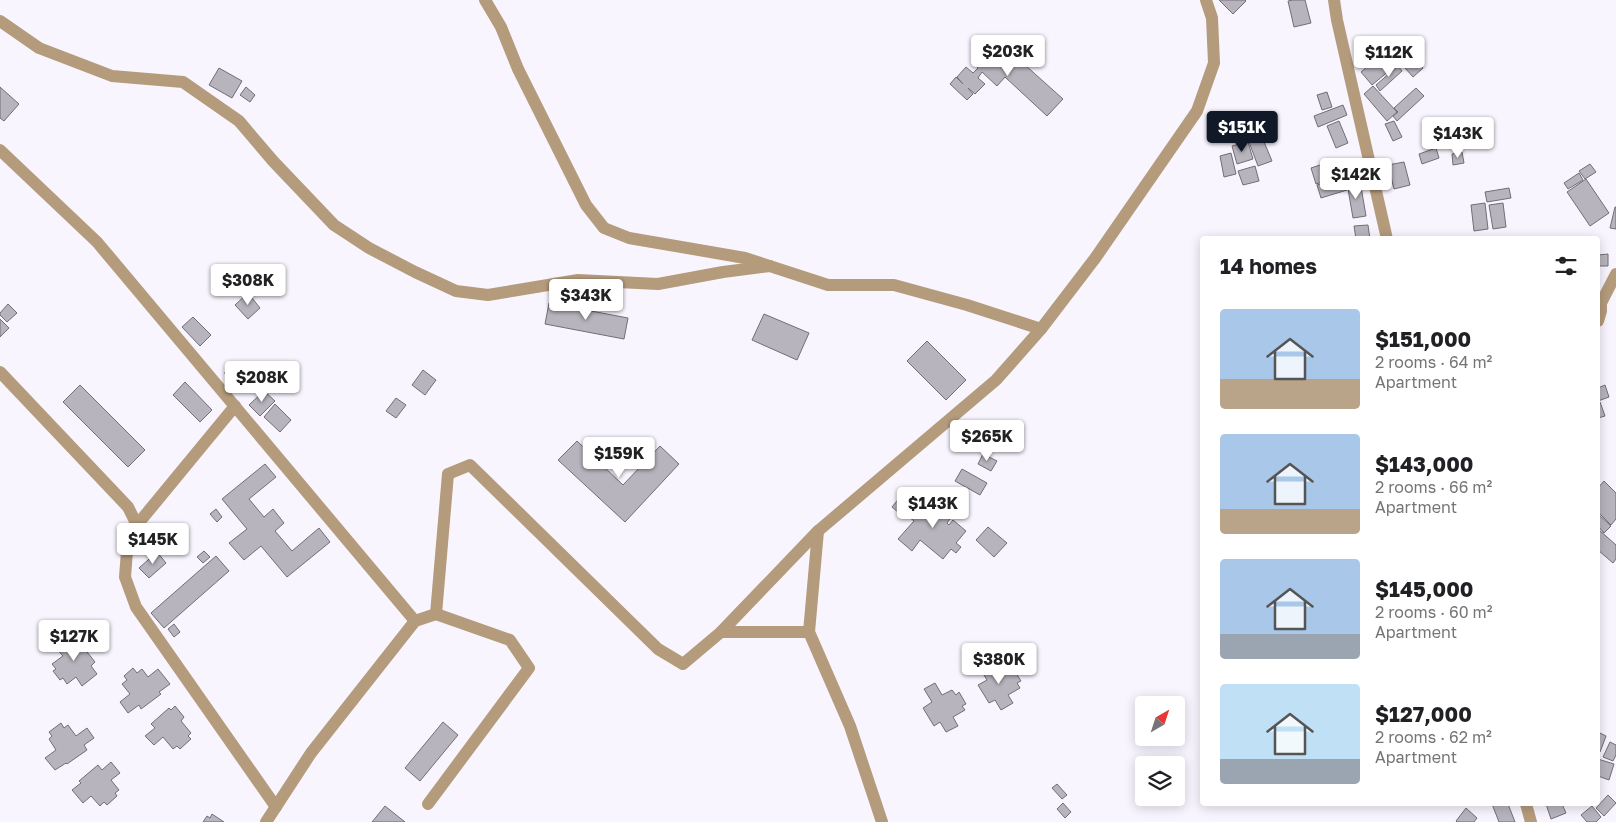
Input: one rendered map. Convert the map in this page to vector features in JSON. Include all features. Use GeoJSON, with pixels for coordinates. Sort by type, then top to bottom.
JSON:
{"type":"FeatureCollection","features":[{"type":"Feature","properties":{"kind":"street"},"geometry":{"type":"LineString","coordinates":[[485,0],[501,27],[518,68],[586,205],[604,228],[629,238],[745,258],[828,285],[894,285],[967,304],[1041,329]]}},
{"type":"Feature","properties":{"kind":"street"},"geometry":{"type":"LineString","coordinates":[[436,614],[448,474],[470,465],[658,649],[684,664],[721,632],[818,531],[996,380],[1041,329],[1096,257],[1197,111],[1214,62],[1212,18],[1206,0]]}},
{"type":"Feature","properties":{"kind":"street"},"geometry":{"type":"LineString","coordinates":[[1334,0],[1336,20],[1386,236]]}},
{"type":"Feature","properties":{"kind":"street"},"geometry":{"type":"LineString","coordinates":[[0,20],[39,48],[112,76],[183,82],[239,121],[273,161],[334,225],[369,248],[456,291],[488,295],[578,280],[658,284],[723,272],[770,266]]}},
{"type":"Feature","properties":{"kind":"street"},"geometry":{"type":"LineString","coordinates":[[0,150],[97,242],[415,621]]}},
{"type":"Feature","properties":{"kind":"street"},"geometry":{"type":"LineString","coordinates":[[1600,315],[1601,303],[1616,274]]}},
{"type":"Feature","properties":{"kind":"street"},"geometry":{"type":"LineString","coordinates":[[0,372],[128,507],[137,525]]}},
{"type":"Feature","properties":{"kind":"street"},"geometry":{"type":"LineString","coordinates":[[235,406],[137,525],[127,551],[125,577],[136,607],[276,807]]}},
{"type":"Feature","properties":{"kind":"street"},"geometry":{"type":"LineString","coordinates":[[818,531],[809,632],[850,726],[882,822]]}},
{"type":"Feature","properties":{"kind":"street"},"geometry":{"type":"LineString","coordinates":[[266,822],[311,753],[415,621],[436,614],[510,640],[529,668],[428,804]]}},
{"type":"Feature","properties":{"kind":"street"},"geometry":{"type":"LineString","coordinates":[[721,632],[809,632]]}},
{"type":"Feature","properties":{"kind":"street"},"geometry":{"type":"LineString","coordinates":[[1527,806],[1531,822]]}},
{"type":"Feature","properties":{"kind":"building"},"geometry":{"type":"Polygon","coordinates":[[[1219,0],[1245,0],[1246,1],[1233,14],[1219,0]]]}},
{"type":"Feature","properties":{"kind":"building"},"geometry":{"type":"Polygon","coordinates":[[[1305,0],[1311,23],[1294,27],[1288,1],[1305,0]]]}},
{"type":"Feature","properties":{"kind":"building"},"geometry":{"type":"Polygon","coordinates":[[[1008,38],[1021,49],[1015,56],[1063,99],[1047,116],[1005,77],[997,86],[982,72],[978,78],[985,84],[975,94],[968,88],[973,94],[967,100],[950,84],[956,77],[963,84],[957,77],[966,67],[973,73],[978,68],[975,65],[998,40],[1003,44],[1008,38]]]}},
{"type":"Feature","properties":{"kind":"building"},"geometry":{"type":"Polygon","coordinates":[[[1407,50],[1423,68],[1413,77],[1397,59],[1407,50]]]}},
{"type":"Feature","properties":{"kind":"building"},"geometry":{"type":"Polygon","coordinates":[[[1393,56],[1399,63],[1392,69],[1386,62],[1393,56]]]}},
{"type":"Feature","properties":{"kind":"building"},"geometry":{"type":"Polygon","coordinates":[[[1379,57],[1390,70],[1372,85],[1361,72],[1379,57]]]}},
{"type":"Feature","properties":{"kind":"building"},"geometry":{"type":"Polygon","coordinates":[[[1398,66],[1402,71],[1380,91],[1376,85],[1398,66]]]}},
{"type":"Feature","properties":{"kind":"building"},"geometry":{"type":"Polygon","coordinates":[[[219,68],[242,81],[232,98],[209,85],[219,68]]]}},
{"type":"Feature","properties":{"kind":"building"},"geometry":{"type":"Polygon","coordinates":[[[1373,86],[1397,112],[1387,121],[1364,94],[1373,86]]]}},
{"type":"Feature","properties":{"kind":"building"},"geometry":{"type":"Polygon","coordinates":[[[0,87],[19,104],[4,121],[0,118],[0,87]]]}},
{"type":"Feature","properties":{"kind":"building"},"geometry":{"type":"Polygon","coordinates":[[[246,87],[255,95],[250,102],[240,95],[246,87]]]}},
{"type":"Feature","properties":{"kind":"building"},"geometry":{"type":"Polygon","coordinates":[[[1416,88],[1424,96],[1397,121],[1393,116],[1398,112],[1394,108],[1416,88]]]}},
{"type":"Feature","properties":{"kind":"building"},"geometry":{"type":"Polygon","coordinates":[[[1327,92],[1332,107],[1322,110],[1317,95],[1327,92]]]}},
{"type":"Feature","properties":{"kind":"building"},"geometry":{"type":"Polygon","coordinates":[[[1343,105],[1347,115],[1318,127],[1314,116],[1343,105]]]}},
{"type":"Feature","properties":{"kind":"building"},"geometry":{"type":"Polygon","coordinates":[[[1339,121],[1348,143],[1336,148],[1327,126],[1339,121]]]}},
{"type":"Feature","properties":{"kind":"building"},"geometry":{"type":"Polygon","coordinates":[[[1394,121],[1402,137],[1393,141],[1385,124],[1394,121]]]}},
{"type":"Feature","properties":{"kind":"building"},"geometry":{"type":"Polygon","coordinates":[[[1262,137],[1272,161],[1258,166],[1249,142],[1262,137]]]}},
{"type":"Feature","properties":{"kind":"building"},"geometry":{"type":"Polygon","coordinates":[[[1248,142],[1253,159],[1237,164],[1232,146],[1248,142]]]}},
{"type":"Feature","properties":{"kind":"building"},"geometry":{"type":"Polygon","coordinates":[[[1436,148],[1439,158],[1422,164],[1419,154],[1436,148]]]}},
{"type":"Feature","properties":{"kind":"building"},"geometry":{"type":"Polygon","coordinates":[[[1462,152],[1464,163],[1453,165],[1452,154],[1462,152]]]}},
{"type":"Feature","properties":{"kind":"building"},"geometry":{"type":"Polygon","coordinates":[[[1231,153],[1236,174],[1224,177],[1220,156],[1231,153]]]}},
{"type":"Feature","properties":{"kind":"building"},"geometry":{"type":"Polygon","coordinates":[[[1338,159],[1343,175],[1316,184],[1311,168],[1338,159]]]}},
{"type":"Feature","properties":{"kind":"building"},"geometry":{"type":"Polygon","coordinates":[[[1404,162],[1410,185],[1394,189],[1388,165],[1404,162]]]}},
{"type":"Feature","properties":{"kind":"building"},"geometry":{"type":"Polygon","coordinates":[[[1590,164],[1596,172],[1585,179],[1579,171],[1590,164]]]}},
{"type":"Feature","properties":{"kind":"building"},"geometry":{"type":"Polygon","coordinates":[[[1255,166],[1259,181],[1243,185],[1238,171],[1255,166]]]}},
{"type":"Feature","properties":{"kind":"building"},"geometry":{"type":"Polygon","coordinates":[[[1579,173],[1583,180],[1568,189],[1564,183],[1579,173]]]}},
{"type":"Feature","properties":{"kind":"building"},"geometry":{"type":"Polygon","coordinates":[[[1343,177],[1347,190],[1321,198],[1317,185],[1343,177]]]}},
{"type":"Feature","properties":{"kind":"building"},"geometry":{"type":"Polygon","coordinates":[[[1586,179],[1609,213],[1590,226],[1567,192],[1586,179]]]}},
{"type":"Feature","properties":{"kind":"building"},"geometry":{"type":"Polygon","coordinates":[[[1360,181],[1366,216],[1353,218],[1347,183],[1360,181]]]}},
{"type":"Feature","properties":{"kind":"building"},"geometry":{"type":"Polygon","coordinates":[[[1509,188],[1511,198],[1487,202],[1485,192],[1509,188]]]}},
{"type":"Feature","properties":{"kind":"building"},"geometry":{"type":"Polygon","coordinates":[[[1485,203],[1488,229],[1474,231],[1471,205],[1485,203]]]}},
{"type":"Feature","properties":{"kind":"building"},"geometry":{"type":"Polygon","coordinates":[[[1503,203],[1506,227],[1493,229],[1489,205],[1503,203]]]}},
{"type":"Feature","properties":{"kind":"building"},"geometry":{"type":"Polygon","coordinates":[[[1616,207],[1616,229],[1610,228],[1616,207]]]}},
{"type":"Feature","properties":{"kind":"building"},"geometry":{"type":"Polygon","coordinates":[[[1368,225],[1370,236],[1356,236],[1354,226],[1368,225]]]}},
{"type":"Feature","properties":{"kind":"building"},"geometry":{"type":"Polygon","coordinates":[[[1608,254],[1608,266],[1600,266],[1600,255],[1608,254]]]}},
{"type":"Feature","properties":{"kind":"building"},"geometry":{"type":"Polygon","coordinates":[[[248,293],[260,308],[248,319],[235,305],[248,293]]]}},
{"type":"Feature","properties":{"kind":"building"},"geometry":{"type":"Polygon","coordinates":[[[549,303],[628,318],[624,339],[545,324],[549,303]]]}},
{"type":"Feature","properties":{"kind":"building"},"geometry":{"type":"Polygon","coordinates":[[[8,304],[17,313],[7,322],[0,313],[8,304]]]}},
{"type":"Feature","properties":{"kind":"building"},"geometry":{"type":"Polygon","coordinates":[[[764,314],[809,333],[797,360],[752,340],[764,314]]]}},
{"type":"Feature","properties":{"kind":"building"},"geometry":{"type":"Polygon","coordinates":[[[193,317],[211,335],[200,346],[182,327],[193,317]]]}},
{"type":"Feature","properties":{"kind":"building"},"geometry":{"type":"Polygon","coordinates":[[[0,319],[9,328],[0,337],[0,319]]]}},
{"type":"Feature","properties":{"kind":"building"},"geometry":{"type":"Polygon","coordinates":[[[927,341],[966,380],[946,400],[907,361],[927,341]]]}},
{"type":"Feature","properties":{"kind":"building"},"geometry":{"type":"Polygon","coordinates":[[[233,365],[248,381],[240,389],[224,373],[233,365]]]}},
{"type":"Feature","properties":{"kind":"building"},"geometry":{"type":"Polygon","coordinates":[[[423,370],[436,380],[425,395],[412,385],[423,370]]]}},
{"type":"Feature","properties":{"kind":"building"},"geometry":{"type":"Polygon","coordinates":[[[185,382],[212,410],[200,422],[173,395],[185,382]]]}},
{"type":"Feature","properties":{"kind":"building"},"geometry":{"type":"Polygon","coordinates":[[[80,385],[145,450],[128,467],[63,402],[80,385]]]}},
{"type":"Feature","properties":{"kind":"building"},"geometry":{"type":"Polygon","coordinates":[[[1605,385],[1609,397],[1600,400],[1600,387],[1605,385]]]}},
{"type":"Feature","properties":{"kind":"building"},"geometry":{"type":"Polygon","coordinates":[[[264,391],[275,401],[260,416],[249,405],[264,391]]]}},
{"type":"Feature","properties":{"kind":"building"},"geometry":{"type":"Polygon","coordinates":[[[396,398],[406,405],[396,418],[386,411],[396,398]]]}},
{"type":"Feature","properties":{"kind":"building"},"geometry":{"type":"Polygon","coordinates":[[[1600,402],[1605,416],[1600,417],[1600,402]]]}},
{"type":"Feature","properties":{"kind":"building"},"geometry":{"type":"Polygon","coordinates":[[[275,404],[291,420],[280,432],[264,417],[275,404]]]}},
{"type":"Feature","properties":{"kind":"building"},"geometry":{"type":"Polygon","coordinates":[[[577,441],[623,485],[660,446],[679,464],[625,522],[558,460],[577,441]]]}},
{"type":"Feature","properties":{"kind":"building"},"geometry":{"type":"Polygon","coordinates":[[[983,454],[997,461],[991,471],[978,464],[983,454]]]}},
{"type":"Feature","properties":{"kind":"building"},"geometry":{"type":"Polygon","coordinates":[[[265,464],[276,477],[249,499],[264,517],[273,509],[284,523],[275,531],[292,551],[319,528],[330,542],[287,577],[261,546],[244,560],[229,543],[247,529],[222,499],[265,464]]]}},
{"type":"Feature","properties":{"kind":"building"},"geometry":{"type":"Polygon","coordinates":[[[962,469],[987,483],[980,495],[955,481],[962,469]]]}},
{"type":"Feature","properties":{"kind":"building"},"geometry":{"type":"Polygon","coordinates":[[[1604,481],[1616,493],[1616,519],[1611,525],[1600,514],[1600,486],[1604,481]]]}},
{"type":"Feature","properties":{"kind":"building"},"geometry":{"type":"Polygon","coordinates":[[[901,496],[914,507],[905,518],[892,507],[901,496]]]}},
{"type":"Feature","properties":{"kind":"building"},"geometry":{"type":"Polygon","coordinates":[[[929,498],[938,505],[934,512],[943,501],[956,511],[947,523],[949,525],[953,520],[966,531],[956,543],[961,547],[956,553],[951,549],[943,559],[920,540],[912,551],[898,539],[914,521],[908,516],[920,501],[924,505],[929,498]]]}},
{"type":"Feature","properties":{"kind":"building"},"geometry":{"type":"Polygon","coordinates":[[[216,509],[222,517],[217,522],[210,514],[216,509]]]}},
{"type":"Feature","properties":{"kind":"building"},"geometry":{"type":"Polygon","coordinates":[[[1600,516],[1611,526],[1604,533],[1600,528],[1600,516]]]}},
{"type":"Feature","properties":{"kind":"building"},"geometry":{"type":"Polygon","coordinates":[[[988,527],[1007,543],[994,557],[976,540],[988,527]]]}},
{"type":"Feature","properties":{"kind":"building"},"geometry":{"type":"Polygon","coordinates":[[[1600,531],[1616,545],[1616,559],[1613,563],[1600,552],[1600,531]]]}},
{"type":"Feature","properties":{"kind":"building"},"geometry":{"type":"Polygon","coordinates":[[[204,551],[210,557],[203,563],[197,557],[204,551]]]}},
{"type":"Feature","properties":{"kind":"building"},"geometry":{"type":"Polygon","coordinates":[[[157,552],[166,563],[149,578],[139,568],[157,552]]]}},
{"type":"Feature","properties":{"kind":"building"},"geometry":{"type":"Polygon","coordinates":[[[216,556],[229,571],[164,628],[151,613],[216,556]]]}},
{"type":"Feature","properties":{"kind":"building"},"geometry":{"type":"Polygon","coordinates":[[[174,624],[180,632],[174,637],[168,629],[174,624]]]}},
{"type":"Feature","properties":{"kind":"building"},"geometry":{"type":"Polygon","coordinates":[[[69,634],[80,643],[95,662],[91,666],[97,674],[82,686],[76,677],[67,684],[63,678],[60,680],[53,671],[56,669],[52,664],[63,656],[55,647],[69,634]]]}},
{"type":"Feature","properties":{"kind":"building"},"geometry":{"type":"Polygon","coordinates":[[[990,661],[998,673],[1008,667],[1010,672],[1014,670],[1021,681],[1017,683],[1020,688],[1008,695],[1013,703],[1001,710],[995,700],[989,703],[978,685],[987,680],[979,667],[990,661]]]}},
{"type":"Feature","properties":{"kind":"building"},"geometry":{"type":"Polygon","coordinates":[[[133,668],[137,673],[142,669],[148,677],[158,669],[170,684],[159,692],[161,694],[141,709],[139,705],[128,713],[120,702],[130,694],[122,684],[127,680],[124,676],[133,668]]]}},
{"type":"Feature","properties":{"kind":"building"},"geometry":{"type":"Polygon","coordinates":[[[935,683],[942,695],[952,690],[956,695],[959,692],[966,704],[962,706],[965,710],[953,717],[958,726],[946,732],[940,722],[934,726],[923,708],[932,702],[924,689],[935,683]]]}},
{"type":"Feature","properties":{"kind":"building"},"geometry":{"type":"Polygon","coordinates":[[[175,706],[184,717],[181,721],[191,733],[188,736],[191,739],[180,749],[177,746],[173,749],[163,737],[154,745],[145,736],[155,728],[151,724],[169,708],[171,710],[175,706]]]}},
{"type":"Feature","properties":{"kind":"building"},"geometry":{"type":"Polygon","coordinates":[[[443,722],[458,735],[420,781],[405,768],[443,722]]]}},
{"type":"Feature","properties":{"kind":"building"},"geometry":{"type":"Polygon","coordinates":[[[61,723],[64,728],[68,725],[76,736],[87,728],[94,738],[84,745],[87,750],[55,770],[45,758],[56,750],[49,739],[52,736],[49,732],[61,723]]]}},
{"type":"Feature","properties":{"kind":"building"},"geometry":{"type":"Polygon","coordinates":[[[1600,733],[1606,736],[1600,752],[1600,733]]]}},
{"type":"Feature","properties":{"kind":"building"},"geometry":{"type":"Polygon","coordinates":[[[1610,742],[1616,745],[1616,755],[1613,761],[1603,757],[1610,742]]]}},
{"type":"Feature","properties":{"kind":"building"},"geometry":{"type":"Polygon","coordinates":[[[1600,760],[1614,764],[1609,780],[1600,777],[1600,760]]]}},
{"type":"Feature","properties":{"kind":"building"},"geometry":{"type":"Polygon","coordinates":[[[111,762],[120,773],[111,780],[119,790],[115,793],[117,796],[107,805],[104,802],[100,806],[91,796],[83,803],[72,790],[81,783],[79,781],[98,765],[102,770],[111,762]]]}},
{"type":"Feature","properties":{"kind":"building"},"geometry":{"type":"Polygon","coordinates":[[[1057,784],[1067,795],[1062,799],[1052,788],[1057,784]]]}},
{"type":"Feature","properties":{"kind":"building"},"geometry":{"type":"Polygon","coordinates":[[[1608,795],[1616,803],[1604,816],[1596,808],[1600,806],[1608,795]]]}},
{"type":"Feature","properties":{"kind":"building"},"geometry":{"type":"Polygon","coordinates":[[[1063,803],[1071,812],[1065,818],[1057,809],[1063,803]]]}},
{"type":"Feature","properties":{"kind":"building"},"geometry":{"type":"Polygon","coordinates":[[[385,806],[405,822],[372,822],[385,806]]]}},
{"type":"Feature","properties":{"kind":"building"},"geometry":{"type":"Polygon","coordinates":[[[1493,806],[1509,806],[1515,822],[1499,822],[1493,806]]]}},
{"type":"Feature","properties":{"kind":"building"},"geometry":{"type":"Polygon","coordinates":[[[1547,806],[1563,806],[1566,813],[1551,819],[1547,806]]]}},
{"type":"Feature","properties":{"kind":"building"},"geometry":{"type":"Polygon","coordinates":[[[1592,806],[1601,817],[1596,822],[1587,822],[1581,815],[1592,806]]]}},
{"type":"Feature","properties":{"kind":"building"},"geometry":{"type":"Polygon","coordinates":[[[1466,808],[1477,818],[1474,822],[1457,822],[1456,821],[1466,808]]]}},
{"type":"Feature","properties":{"kind":"building"},"geometry":{"type":"Polygon","coordinates":[[[212,814],[224,822],[203,822],[207,816],[210,818],[212,814]]]}}]}
